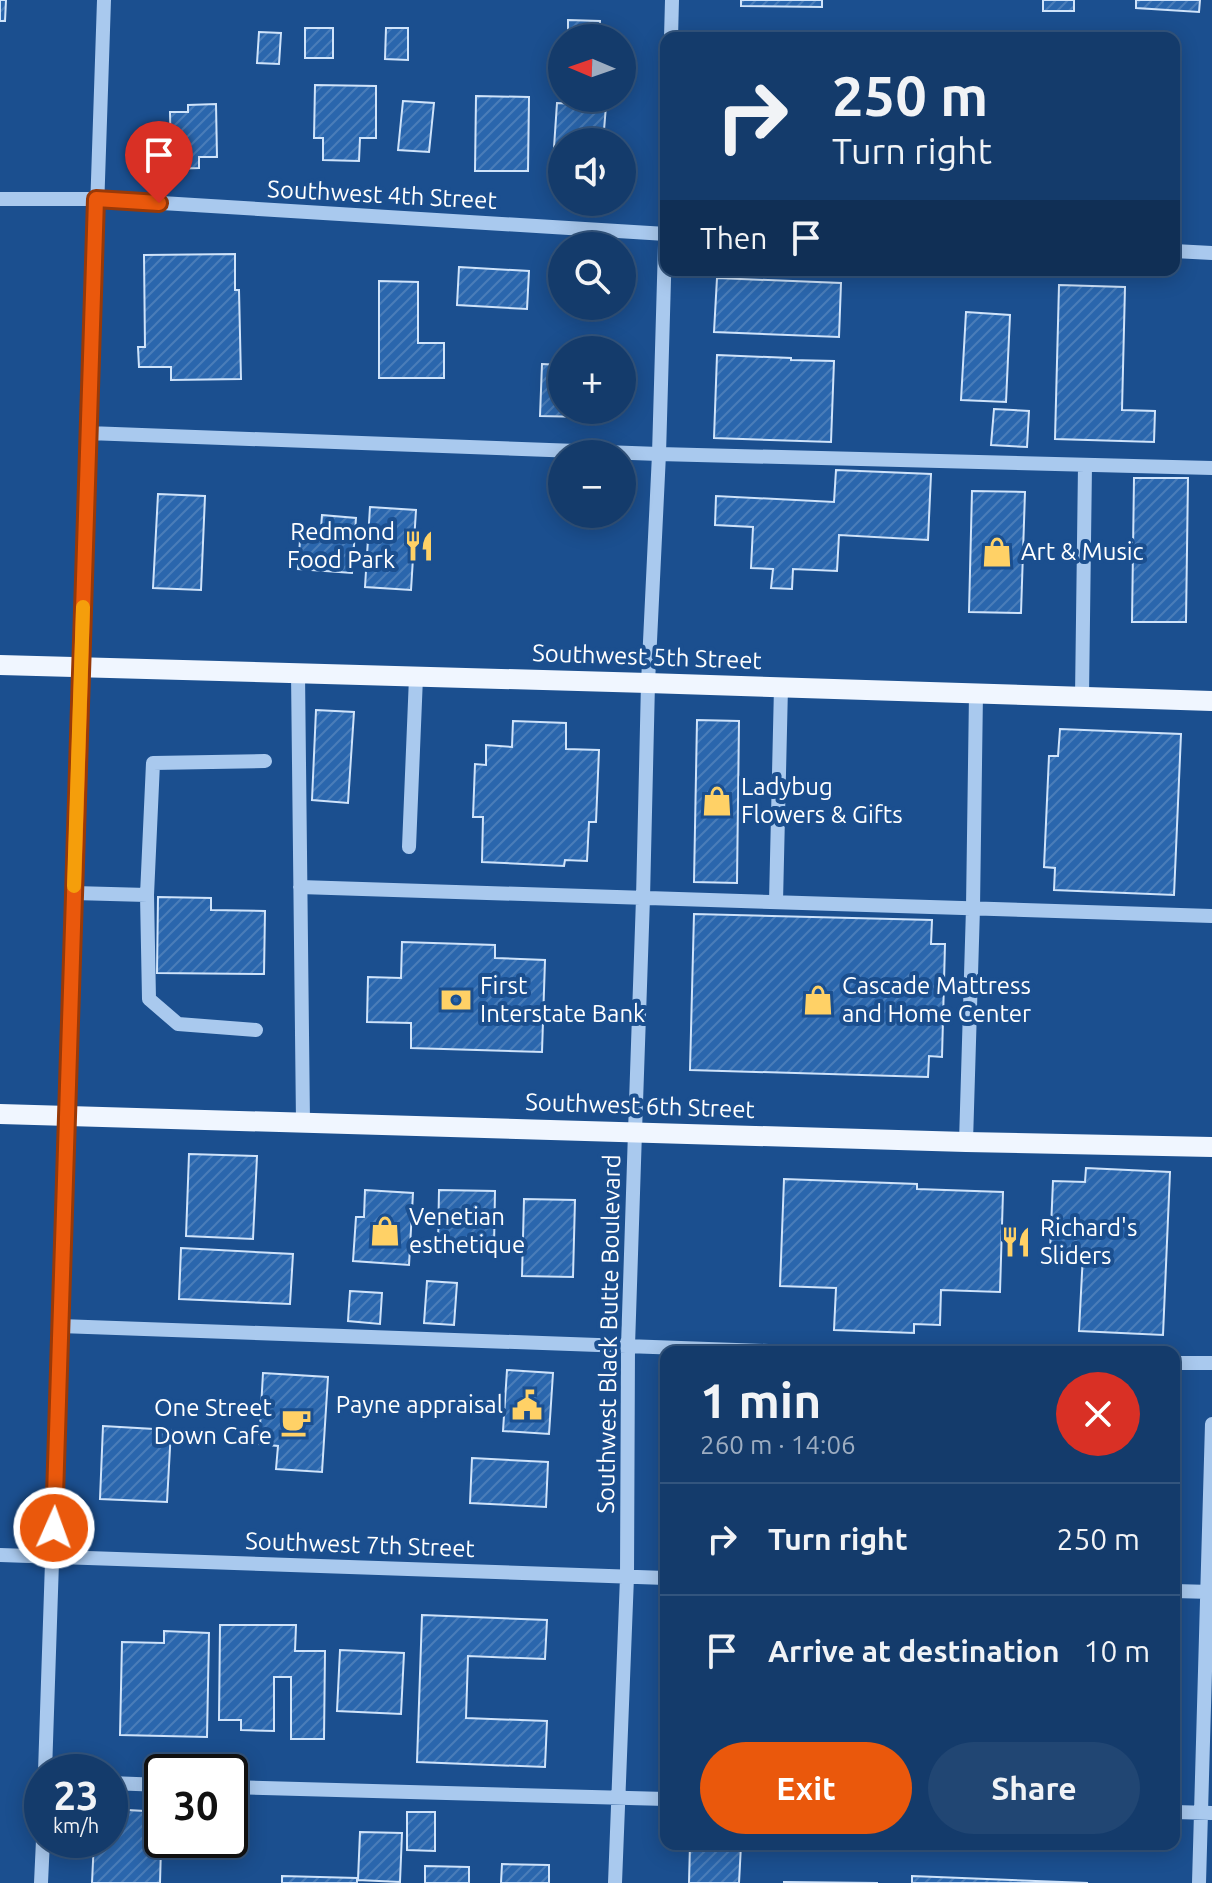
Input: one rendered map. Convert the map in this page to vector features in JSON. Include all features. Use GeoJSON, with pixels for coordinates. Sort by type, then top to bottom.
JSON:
{"type":"FeatureCollection","features":[{"type":"Feature","properties":{"kind":"main road","name":"Southwest 5th Street"},"geometry":{"type":"LineString","coordinates":[[0,665],[1212,701]]}},
{"type":"Feature","properties":{"kind":"main road","name":"Southwest 6th Street"},"geometry":{"type":"LineString","coordinates":[[0,1114],[1212,1147]]}},
{"type":"Feature","properties":{"kind":"street"},"geometry":{"type":"LineString","coordinates":[[46,1754],[104,0]]}},
{"type":"Feature","properties":{"kind":"street"},"geometry":{"type":"LineString","coordinates":[[671,32],[672,0]]}},
{"type":"Feature","properties":{"kind":"street","name":"Southwest 4th Street"},"geometry":{"type":"LineString","coordinates":[[0,199],[96,199],[660,234]]}},
{"type":"Feature","properties":{"kind":"street"},"geometry":{"type":"LineString","coordinates":[[1180,251],[1212,253]]}},
{"type":"Feature","properties":{"kind":"street","name":"Southwest Black Butte Boulevard"},"geometry":{"type":"LineString","coordinates":[[615,1883],[627,1577],[628,1346],[648,683],[665,276]]}},
{"type":"Feature","properties":{"kind":"street"},"geometry":{"type":"LineString","coordinates":[[88,433],[659,454],[1212,468]]}},
{"type":"Feature","properties":{"kind":"street"},"geometry":{"type":"LineString","coordinates":[[1082,697],[1085,465]]}},
{"type":"Feature","properties":{"kind":"street"},"geometry":{"type":"LineString","coordinates":[[298,673],[303,1123]]}},
{"type":"Feature","properties":{"kind":"street"},"geometry":{"type":"LineString","coordinates":[[409,847],[416,677]]}},
{"type":"Feature","properties":{"kind":"street"},"geometry":{"type":"LineString","coordinates":[[776,902],[781,687]]}},
{"type":"Feature","properties":{"kind":"street"},"geometry":{"type":"LineString","coordinates":[[966,1142],[976,693]]}},
{"type":"Feature","properties":{"kind":"street"},"geometry":{"type":"LineString","coordinates":[[256,1030],[178,1024],[149,999],[147,895],[153,763],[265,761]]}},
{"type":"Feature","properties":{"kind":"street"},"geometry":{"type":"LineString","coordinates":[[300,887],[1212,916]]}},
{"type":"Feature","properties":{"kind":"street"},"geometry":{"type":"LineString","coordinates":[[74,893],[147,895]]}},
{"type":"Feature","properties":{"kind":"street"},"geometry":{"type":"LineString","coordinates":[[60,1326],[660,1347]]}},
{"type":"Feature","properties":{"kind":"street"},"geometry":{"type":"LineString","coordinates":[[1180,1363],[1212,1363]]}},
{"type":"Feature","properties":{"kind":"street"},"geometry":{"type":"LineString","coordinates":[[1199,1883],[1206,1813],[1212,1424]]}},
{"type":"Feature","properties":{"kind":"street","name":"Southwest 7th Street"},"geometry":{"type":"LineString","coordinates":[[0,1555],[660,1578]]}},
{"type":"Feature","properties":{"kind":"street"},"geometry":{"type":"LineString","coordinates":[[1180,1591],[1210,1592]]}},
{"type":"Feature","properties":{"kind":"street"},"geometry":{"type":"LineString","coordinates":[[248,1788],[660,1799]]}},
{"type":"Feature","properties":{"kind":"street"},"geometry":{"type":"LineString","coordinates":[[1180,1812],[1206,1813]]}},
{"type":"Feature","properties":{"kind":"street"},"geometry":{"type":"LineString","coordinates":[[41,1883],[42,1858]]}},
{"type":"Feature","properties":{"kind":"building"},"geometry":{"type":"Polygon","coordinates":[[[0,0],[6,0],[5,21],[0,21],[0,0]]]}},
{"type":"Feature","properties":{"kind":"building"},"geometry":{"type":"Polygon","coordinates":[[[741,0],[822,0],[822,7],[741,6],[741,0]]]}},
{"type":"Feature","properties":{"kind":"building"},"geometry":{"type":"Polygon","coordinates":[[[1043,0],[1074,0],[1074,11],[1043,11],[1043,0]]]}},
{"type":"Feature","properties":{"kind":"building"},"geometry":{"type":"Polygon","coordinates":[[[1136,0],[1200,0],[1199,12],[1136,8],[1136,0]]]}},
{"type":"Feature","properties":{"kind":"building"},"geometry":{"type":"Polygon","coordinates":[[[568,20],[600,21],[600,24],[568,24],[568,20]]]}},
{"type":"Feature","properties":{"kind":"building"},"geometry":{"type":"Polygon","coordinates":[[[305,28],[333,28],[333,58],[305,58],[305,28]]]}},
{"type":"Feature","properties":{"kind":"building"},"geometry":{"type":"Polygon","coordinates":[[[386,28],[408,28],[408,60],[385,59],[386,28]]]}},
{"type":"Feature","properties":{"kind":"building"},"geometry":{"type":"Polygon","coordinates":[[[259,32],[281,33],[279,64],[257,63],[259,32]]]}},
{"type":"Feature","properties":{"kind":"building"},"geometry":{"type":"Polygon","coordinates":[[[315,85],[376,86],[376,138],[360,138],[359,161],[323,160],[323,138],[314,138],[315,85]]]}},
{"type":"Feature","properties":{"kind":"building"},"geometry":{"type":"Polygon","coordinates":[[[476,96],[529,97],[528,171],[475,171],[476,96]]]}},
{"type":"Feature","properties":{"kind":"building"},"geometry":{"type":"Polygon","coordinates":[[[403,101],[434,103],[429,152],[398,150],[403,101]]]}},
{"type":"Feature","properties":{"kind":"building"},"geometry":{"type":"Polygon","coordinates":[[[216,104],[217,157],[199,157],[199,168],[171,169],[170,112],[188,112],[188,105],[216,104]]]}},
{"type":"Feature","properties":{"kind":"building"},"geometry":{"type":"Polygon","coordinates":[[[556,112],[606,112],[604,128],[555,128],[556,112]]]}},
{"type":"Feature","properties":{"kind":"building"},"geometry":{"type":"Polygon","coordinates":[[[235,254],[241,379],[171,380],[171,367],[139,367],[138,347],[145,347],[144,255],[235,254]]]}},
{"type":"Feature","properties":{"kind":"building"},"geometry":{"type":"Polygon","coordinates":[[[459,267],[529,271],[527,309],[457,305],[459,267]]]}},
{"type":"Feature","properties":{"kind":"building"},"geometry":{"type":"Polygon","coordinates":[[[717,278],[841,283],[839,337],[714,332],[717,278]]]}},
{"type":"Feature","properties":{"kind":"building"},"geometry":{"type":"Polygon","coordinates":[[[379,281],[418,282],[418,343],[444,343],[444,378],[379,378],[379,281]]]}},
{"type":"Feature","properties":{"kind":"building"},"geometry":{"type":"Polygon","coordinates":[[[1059,285],[1125,287],[1122,410],[1155,411],[1154,442],[1055,439],[1059,285]]]}},
{"type":"Feature","properties":{"kind":"building"},"geometry":{"type":"Polygon","coordinates":[[[966,312],[1010,315],[1006,402],[961,400],[966,312]]]}},
{"type":"Feature","properties":{"kind":"building"},"geometry":{"type":"Polygon","coordinates":[[[717,355],[834,361],[831,442],[714,438],[717,355]]]}},
{"type":"Feature","properties":{"kind":"building"},"geometry":{"type":"Polygon","coordinates":[[[542,364],[548,364],[548,416],[540,416],[542,364]]]}},
{"type":"Feature","properties":{"kind":"building"},"geometry":{"type":"Polygon","coordinates":[[[994,409],[1029,411],[1027,447],[991,445],[994,409]]]}},
{"type":"Feature","properties":{"kind":"building"},"geometry":{"type":"Polygon","coordinates":[[[836,470],[931,474],[928,540],[839,535],[837,571],[793,569],[792,589],[771,588],[773,569],[751,568],[753,527],[715,525],[716,496],[834,502],[836,470]]]}},
{"type":"Feature","properties":{"kind":"building"},"geometry":{"type":"Polygon","coordinates":[[[1134,478],[1188,478],[1186,622],[1132,622],[1134,478]]]}},
{"type":"Feature","properties":{"kind":"building","name":"Art & Music"},"geometry":{"type":"Polygon","coordinates":[[[972,491],[1025,492],[1021,613],[969,612],[972,491]]]}},
{"type":"Feature","properties":{"kind":"building"},"geometry":{"type":"Polygon","coordinates":[[[158,494],[205,496],[201,590],[153,588],[158,494]]]}},
{"type":"Feature","properties":{"kind":"building"},"geometry":{"type":"Polygon","coordinates":[[[370,507],[416,510],[411,590],[365,587],[370,507]]]}},
{"type":"Feature","properties":{"kind":"building"},"geometry":{"type":"Polygon","coordinates":[[[322,515],[356,518],[352,573],[298,569],[300,540],[320,541],[322,515]]]}},
{"type":"Feature","properties":{"kind":"building"},"geometry":{"type":"Polygon","coordinates":[[[316,710],[354,712],[348,803],[312,800],[316,710]]]}},
{"type":"Feature","properties":{"kind":"building","name":"Ladybug Flowers & Gifts"},"geometry":{"type":"Polygon","coordinates":[[[697,720],[739,721],[737,883],[694,882],[697,720]]]}},
{"type":"Feature","properties":{"kind":"building"},"geometry":{"type":"Polygon","coordinates":[[[513,721],[566,723],[566,749],[599,750],[596,822],[589,822],[587,861],[565,860],[564,866],[482,862],[483,817],[473,817],[475,764],[486,765],[486,745],[512,747],[513,721]]]}},
{"type":"Feature","properties":{"kind":"building"},"geometry":{"type":"Polygon","coordinates":[[[1060,729],[1181,734],[1174,895],[1054,890],[1055,868],[1044,867],[1049,756],[1058,756],[1060,729]]]}},
{"type":"Feature","properties":{"kind":"building"},"geometry":{"type":"Polygon","coordinates":[[[158,897],[211,898],[211,910],[265,911],[264,974],[157,973],[158,897]]]}},
{"type":"Feature","properties":{"kind":"building","name":"Cascade Mattress and Home Center"},"geometry":{"type":"Polygon","coordinates":[[[694,914],[932,920],[931,944],[945,944],[942,1057],[929,1056],[928,1077],[690,1070],[694,914]]]}},
{"type":"Feature","properties":{"kind":"building","name":"First Interstate Bank"},"geometry":{"type":"Polygon","coordinates":[[[402,942],[495,945],[495,958],[545,960],[542,1052],[411,1048],[411,1023],[367,1022],[368,977],[401,978],[402,942]]]}},
{"type":"Feature","properties":{"kind":"building"},"geometry":{"type":"Polygon","coordinates":[[[189,1154],[257,1156],[253,1239],[186,1236],[189,1154]]]}},
{"type":"Feature","properties":{"kind":"building"},"geometry":{"type":"Polygon","coordinates":[[[1086,1168],[1170,1172],[1163,1335],[1079,1331],[1083,1254],[1050,1252],[1053,1181],[1085,1182],[1086,1168]]]}},
{"type":"Feature","properties":{"kind":"building"},"geometry":{"type":"Polygon","coordinates":[[[784,1179],[917,1184],[917,1189],[1003,1192],[1000,1292],[941,1290],[940,1325],[914,1324],[914,1333],[834,1330],[836,1288],[780,1286],[784,1179]]]}},
{"type":"Feature","properties":{"kind":"building"},"geometry":{"type":"Polygon","coordinates":[[[365,1190],[413,1193],[409,1265],[353,1261],[356,1217],[364,1217],[365,1190]]]}},
{"type":"Feature","properties":{"kind":"building"},"geometry":{"type":"Polygon","coordinates":[[[439,1190],[495,1191],[494,1247],[438,1246],[439,1190]]]}},
{"type":"Feature","properties":{"kind":"building"},"geometry":{"type":"Polygon","coordinates":[[[524,1199],[575,1200],[573,1277],[522,1276],[524,1199]]]}},
{"type":"Feature","properties":{"kind":"building"},"geometry":{"type":"Polygon","coordinates":[[[181,1248],[293,1254],[290,1304],[179,1299],[181,1248]]]}},
{"type":"Feature","properties":{"kind":"building"},"geometry":{"type":"Polygon","coordinates":[[[427,1281],[457,1283],[454,1325],[424,1323],[427,1281]]]}},
{"type":"Feature","properties":{"kind":"building"},"geometry":{"type":"Polygon","coordinates":[[[350,1291],[382,1293],[380,1324],[348,1321],[350,1291]]]}},
{"type":"Feature","properties":{"kind":"building"},"geometry":{"type":"Polygon","coordinates":[[[507,1370],[553,1373],[549,1434],[503,1431],[507,1370]]]}},
{"type":"Feature","properties":{"kind":"building"},"geometry":{"type":"Polygon","coordinates":[[[263,1373],[328,1377],[322,1472],[276,1469],[278,1446],[259,1444],[263,1373]]]}},
{"type":"Feature","properties":{"kind":"building"},"geometry":{"type":"Polygon","coordinates":[[[103,1426],[171,1430],[167,1502],[100,1499],[103,1426]]]}},
{"type":"Feature","properties":{"kind":"building"},"geometry":{"type":"Polygon","coordinates":[[[472,1458],[548,1462],[546,1507],[470,1503],[472,1458]]]}},
{"type":"Feature","properties":{"kind":"building"},"geometry":{"type":"Polygon","coordinates":[[[422,1615],[547,1620],[545,1659],[468,1656],[466,1718],[547,1721],[545,1767],[417,1762],[422,1615]]]}},
{"type":"Feature","properties":{"kind":"building"},"geometry":{"type":"Polygon","coordinates":[[[220,1625],[296,1625],[295,1651],[325,1651],[324,1739],[291,1739],[291,1677],[274,1677],[274,1731],[241,1730],[241,1720],[219,1720],[220,1625]]]}},
{"type":"Feature","properties":{"kind":"building"},"geometry":{"type":"Polygon","coordinates":[[[164,1631],[209,1633],[207,1737],[120,1735],[122,1642],[164,1643],[164,1631]]]}},
{"type":"Feature","properties":{"kind":"building"},"geometry":{"type":"Polygon","coordinates":[[[340,1650],[404,1653],[401,1714],[337,1711],[340,1650]]]}},
{"type":"Feature","properties":{"kind":"building"},"geometry":{"type":"Polygon","coordinates":[[[128,1810],[144,1811],[144,1858],[161,1858],[160,1883],[92,1883],[93,1858],[128,1858],[128,1810]]]}},
{"type":"Feature","properties":{"kind":"building"},"geometry":{"type":"Polygon","coordinates":[[[407,1812],[435,1812],[435,1851],[407,1850],[407,1812]]]}},
{"type":"Feature","properties":{"kind":"building"},"geometry":{"type":"Polygon","coordinates":[[[360,1832],[402,1833],[400,1882],[358,1880],[360,1832]]]}},
{"type":"Feature","properties":{"kind":"building"},"geometry":{"type":"Polygon","coordinates":[[[690,1850],[741,1850],[739,1883],[689,1883],[690,1850]]]}},
{"type":"Feature","properties":{"kind":"building"},"geometry":{"type":"Polygon","coordinates":[[[502,1864],[549,1865],[549,1883],[501,1883],[502,1864]]]}},
{"type":"Feature","properties":{"kind":"building"},"geometry":{"type":"Polygon","coordinates":[[[425,1866],[469,1867],[469,1883],[425,1883],[425,1866]]]}},
{"type":"Feature","properties":{"kind":"building"},"geometry":{"type":"Polygon","coordinates":[[[282,1876],[357,1878],[357,1883],[282,1883],[282,1876]]]}},
{"type":"Feature","properties":{"kind":"building"},"geometry":{"type":"Polygon","coordinates":[[[912,1876],[1088,1883],[912,1883],[912,1876]]]}},
{"type":"Feature","properties":{"kind":"building"},"geometry":{"type":"Polygon","coordinates":[[[784,1882],[878,1883],[784,1883],[784,1882]]]}},
{"type":"Feature","properties":{"kind":"slow traffic"},"geometry":{"type":"LineString","coordinates":[[74,886],[83,607]]}},
{"type":"Feature","properties":{"kind":"place","name":"Redmond Food Park"},"geometry":{"type":"Point","coordinates":[419,546]}},
{"type":"Feature","properties":{"kind":"place","name":"Art & Music"},"geometry":{"type":"Point","coordinates":[997,552]}},
{"type":"Feature","properties":{"kind":"place","name":"Ladybug Flowers & Gifts"},"geometry":{"type":"Point","coordinates":[717,801]}},
{"type":"Feature","properties":{"kind":"place","name":"First Interstate Bank"},"geometry":{"type":"Point","coordinates":[456,1000]}},
{"type":"Feature","properties":{"kind":"place","name":"Cascade Mattress and Home Center"},"geometry":{"type":"Point","coordinates":[818,1000]}},
{"type":"Feature","properties":{"kind":"place","name":"Venetian esthetique"},"geometry":{"type":"Point","coordinates":[385,1231]}},
{"type":"Feature","properties":{"kind":"place","name":"Richard's Sliders"},"geometry":{"type":"Point","coordinates":[1016,1242]}},
{"type":"Feature","properties":{"kind":"place","name":"Payne appraisal"},"geometry":{"type":"Point","coordinates":[527,1405]}},
{"type":"Feature","properties":{"kind":"place","name":"One Street Down Cafe"},"geometry":{"type":"Point","coordinates":[296,1422]}},
{"type":"Feature","properties":{"kind":"route"},"geometry":{"type":"LineString","coordinates":[[54,1528],[96,199],[159,203]]}}]}
